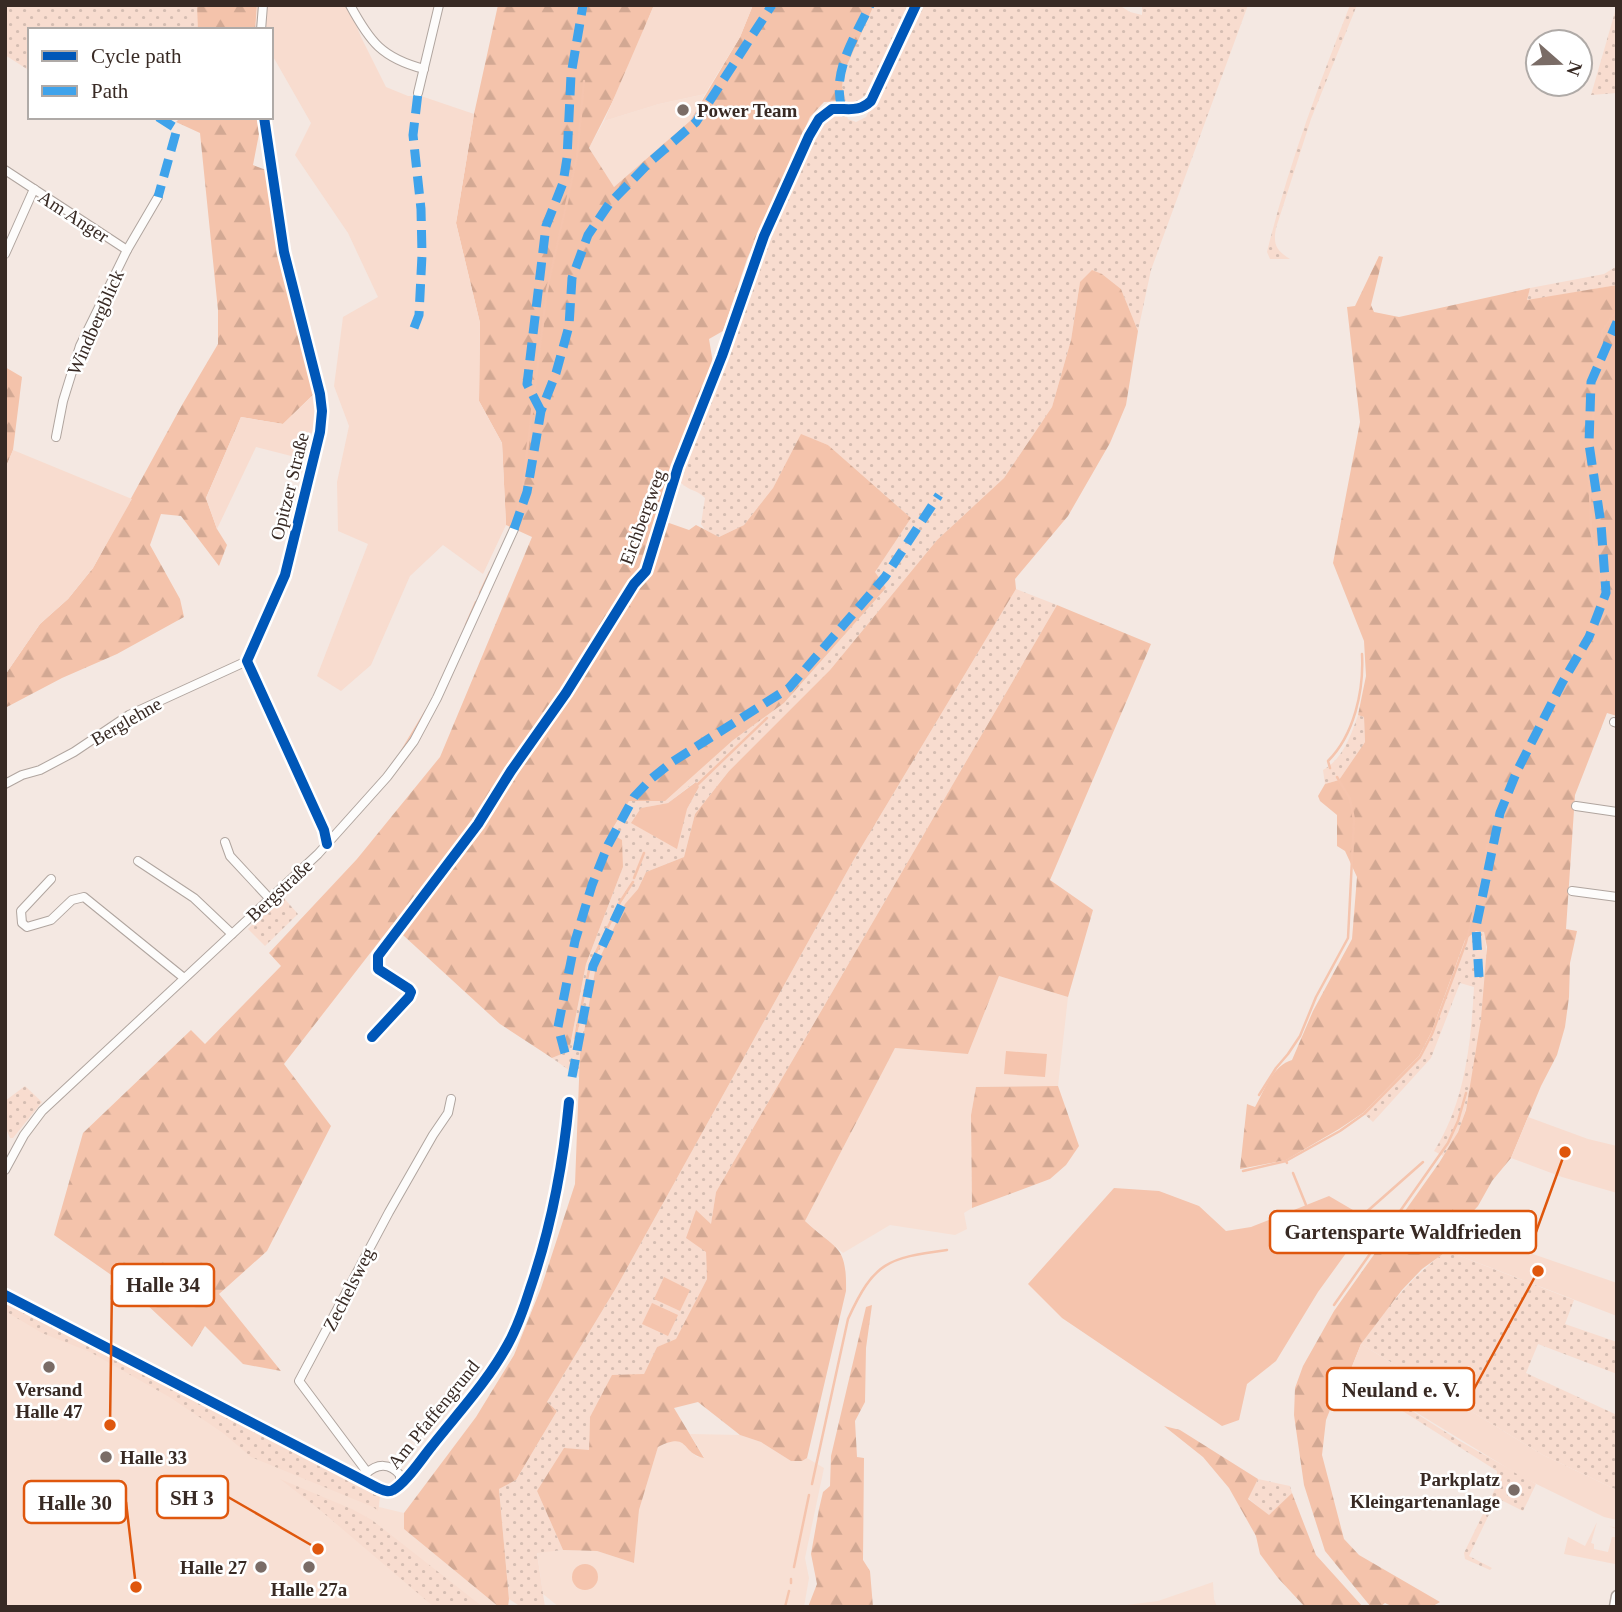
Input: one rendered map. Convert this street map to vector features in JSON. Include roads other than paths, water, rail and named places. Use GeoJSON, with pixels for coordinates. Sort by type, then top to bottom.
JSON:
{"type":"FeatureCollection","features":[{"type":"Feature","properties":{"kind":"street"},"geometry":{"type":"LineString","coordinates":[[261,28],[263,5]]}},
{"type":"Feature","properties":{"kind":"street"},"geometry":{"type":"LineString","coordinates":[[350,5],[365,32],[384,52],[401,63],[424,69]]}},
{"type":"Feature","properties":{"kind":"street"},"geometry":{"type":"LineString","coordinates":[[418,93],[439,5]]}},
{"type":"Feature","properties":{"kind":"street","name":"Eichbergweg"},"geometry":{"type":"LineString","coordinates":[[372,1037],[410,997],[409,989],[378,969],[378,956],[478,824],[511,771],[566,693],[634,584],[646,570],[681,460],[722,356],[764,236],[809,136],[819,119],[832,109],[853,111],[870,102],[916,5]]}},
{"type":"Feature","properties":{"kind":"street","name":"Opitzer Straße"},"geometry":{"type":"LineString","coordinates":[[247,660],[285,575],[316,455],[322,411],[285,252],[264,119]]}},
{"type":"Feature","properties":{"kind":"street","name":"Am Anger"},"geometry":{"type":"LineString","coordinates":[[5,170],[127,250],[158,197]]}},
{"type":"Feature","properties":{"kind":"street"},"geometry":{"type":"LineString","coordinates":[[5,254],[34,189]]}},
{"type":"Feature","properties":{"kind":"street","name":"Windbergblick"},"geometry":{"type":"LineString","coordinates":[[56,437],[63,401],[80,346],[127,250]]}},
{"type":"Feature","properties":{"kind":"street","name":"Bergstraße"},"geometry":{"type":"LineString","coordinates":[[5,1170],[9,1153],[42,1111],[327,844],[370,798],[414,741],[456,660],[514,529]]}},
{"type":"Feature","properties":{"kind":"street"},"geometry":{"type":"LineString","coordinates":[[247,660],[324,830],[327,844]]}},
{"type":"Feature","properties":{"kind":"street","name":"Berglehne"},"geometry":{"type":"LineString","coordinates":[[5,783],[40,771],[129,715],[247,660]]}},
{"type":"Feature","properties":{"kind":"street"},"geometry":{"type":"LineString","coordinates":[[1576,806],[1617,812]]}},
{"type":"Feature","properties":{"kind":"street"},"geometry":{"type":"LineString","coordinates":[[225,842],[230,856],[269,898]]}},
{"type":"Feature","properties":{"kind":"street"},"geometry":{"type":"LineString","coordinates":[[138,861],[194,898],[232,934]]}},
{"type":"Feature","properties":{"kind":"street"},"geometry":{"type":"LineString","coordinates":[[51,879],[21,911],[22,923],[26,927],[51,920],[72,900],[84,897],[184,978]]}},
{"type":"Feature","properties":{"kind":"street"},"geometry":{"type":"LineString","coordinates":[[1572,891],[1617,897]]}},
{"type":"Feature","properties":{"kind":"street","name":"Zechelsweg"},"geometry":{"type":"LineString","coordinates":[[364,1476],[299,1381],[401,1189],[448,1113],[451,1099]]}},
{"type":"Feature","properties":{"kind":"street","name":"Am Pfaffengrund"},"geometry":{"type":"LineString","coordinates":[[5,1295],[364,1476],[386,1492],[393,1490],[484,1380],[502,1355],[516,1328],[541,1261],[562,1170],[569,1102]]}},
{"type":"Feature","properties":{"kind":"street","name":"Am Pfaffengrund"},"geometry":{"type":"LineString","coordinates":[[364,1476],[382,1465],[395,1469],[400,1475],[400,1484]]}},
{"type":"Feature","properties":{"kind":"street"},"geometry":{"type":"LineString","coordinates":[[1615,1607],[1617,1596]]}},
{"type":"Feature","properties":{"kind":"waterway"},"geometry":{"type":"LineString","coordinates":[[511,528],[522,492],[547,290],[577,157],[584,81]]}},
{"type":"Feature","properties":{"kind":"waterway"},"geometry":{"type":"LineString","coordinates":[[1601,587],[1591,531],[1590,488],[1586,462],[1593,436],[1594,384],[1601,360],[1602,331],[1617,310]]}},
{"type":"Feature","properties":{"kind":"waterway"},"geometry":{"type":"LineString","coordinates":[[480,593],[490,572]]}},
{"type":"Feature","properties":{"kind":"waterway"},"geometry":{"type":"LineString","coordinates":[[466,625],[476,602]]}},
{"type":"Feature","properties":{"kind":"waterway"},"geometry":{"type":"LineString","coordinates":[[1330,768],[1328,761],[1345,739],[1356,712],[1362,654]]}},
{"type":"Feature","properties":{"kind":"waterway"},"geometry":{"type":"LineString","coordinates":[[258,675],[265,691]]}},
{"type":"Feature","properties":{"kind":"waterway"},"geometry":{"type":"LineString","coordinates":[[270,701],[273,709]]}},
{"type":"Feature","properties":{"kind":"waterway"},"geometry":{"type":"LineString","coordinates":[[402,751],[426,711]]}},
{"type":"Feature","properties":{"kind":"waterway"},"geometry":{"type":"LineString","coordinates":[[696,786],[767,718]]}},
{"type":"Feature","properties":{"kind":"waterway"},"geometry":{"type":"LineString","coordinates":[[1259,1095],[1300,1036],[1316,997],[1348,938],[1354,820],[1350,799],[1337,777]]}},
{"type":"Feature","properties":{"kind":"waterway"},"geometry":{"type":"LineString","coordinates":[[1287,1163],[1286,1161],[1340,1131],[1364,1114],[1420,1057],[1432,1034],[1466,942],[1487,845]]}},
{"type":"Feature","properties":{"kind":"waterway"},"geometry":{"type":"LineString","coordinates":[[634,878],[644,853]]}},
{"type":"Feature","properties":{"kind":"waterway"},"geometry":{"type":"LineString","coordinates":[[575,1038],[590,965],[620,902],[633,882]]}},
{"type":"Feature","properties":{"kind":"waterway"},"geometry":{"type":"LineString","coordinates":[[1334,1305],[1448,1143],[1466,1093]]}},
{"type":"Feature","properties":{"kind":"waterway"},"geometry":{"type":"LineString","coordinates":[[1243,1171],[1286,1161]]}},
{"type":"Feature","properties":{"kind":"waterway"},"geometry":{"type":"LineString","coordinates":[[1363,1215],[1423,1162]]}},
{"type":"Feature","properties":{"kind":"waterway"},"geometry":{"type":"LineString","coordinates":[[1293,1173],[1306,1205]]}},
{"type":"Feature","properties":{"kind":"waterway"},"geometry":{"type":"LineString","coordinates":[[812,1484],[848,1319],[857,1300],[875,1274],[885,1266],[910,1256],[947,1250]]}},
{"type":"Feature","properties":{"kind":"waterway"},"geometry":{"type":"LineString","coordinates":[[794,1567],[809,1495]]}},
{"type":"Feature","properties":{"kind":"waterway"},"geometry":{"type":"LineString","coordinates":[[785,1607],[789,1591]]}},
{"type":"Feature","properties":{"kind":"place","name":"Power Team"},"geometry":{"type":"Point","coordinates":[683,110]}},
{"type":"Feature","properties":{"kind":"place","name":"Gartensparte Waldfrieden"},"geometry":{"type":"Point","coordinates":[1565,1152]}},
{"type":"Feature","properties":{"kind":"place","name":"Neuland e. V."},"geometry":{"type":"Point","coordinates":[1538,1271]}},
{"type":"Feature","properties":{"kind":"place","name":"Versand Halle 47"},"geometry":{"type":"Point","coordinates":[49,1367]}},
{"type":"Feature","properties":{"kind":"place","name":"Halle 34"},"geometry":{"type":"Point","coordinates":[110,1425]}},
{"type":"Feature","properties":{"kind":"place","name":"Halle 33"},"geometry":{"type":"Point","coordinates":[106,1457]}},
{"type":"Feature","properties":{"kind":"place","name":"Parkplatz Kleingartenanlage"},"geometry":{"type":"Point","coordinates":[1514,1490]}},
{"type":"Feature","properties":{"kind":"place","name":"SH 3"},"geometry":{"type":"Point","coordinates":[318,1549]}},
{"type":"Feature","properties":{"kind":"place","name":"Halle 27"},"geometry":{"type":"Point","coordinates":[261,1567]}},
{"type":"Feature","properties":{"kind":"place","name":"Halle 27a"},"geometry":{"type":"Point","coordinates":[309,1567]}},
{"type":"Feature","properties":{"kind":"place","name":"Halle 30"},"geometry":{"type":"Point","coordinates":[136,1587]}}]}
